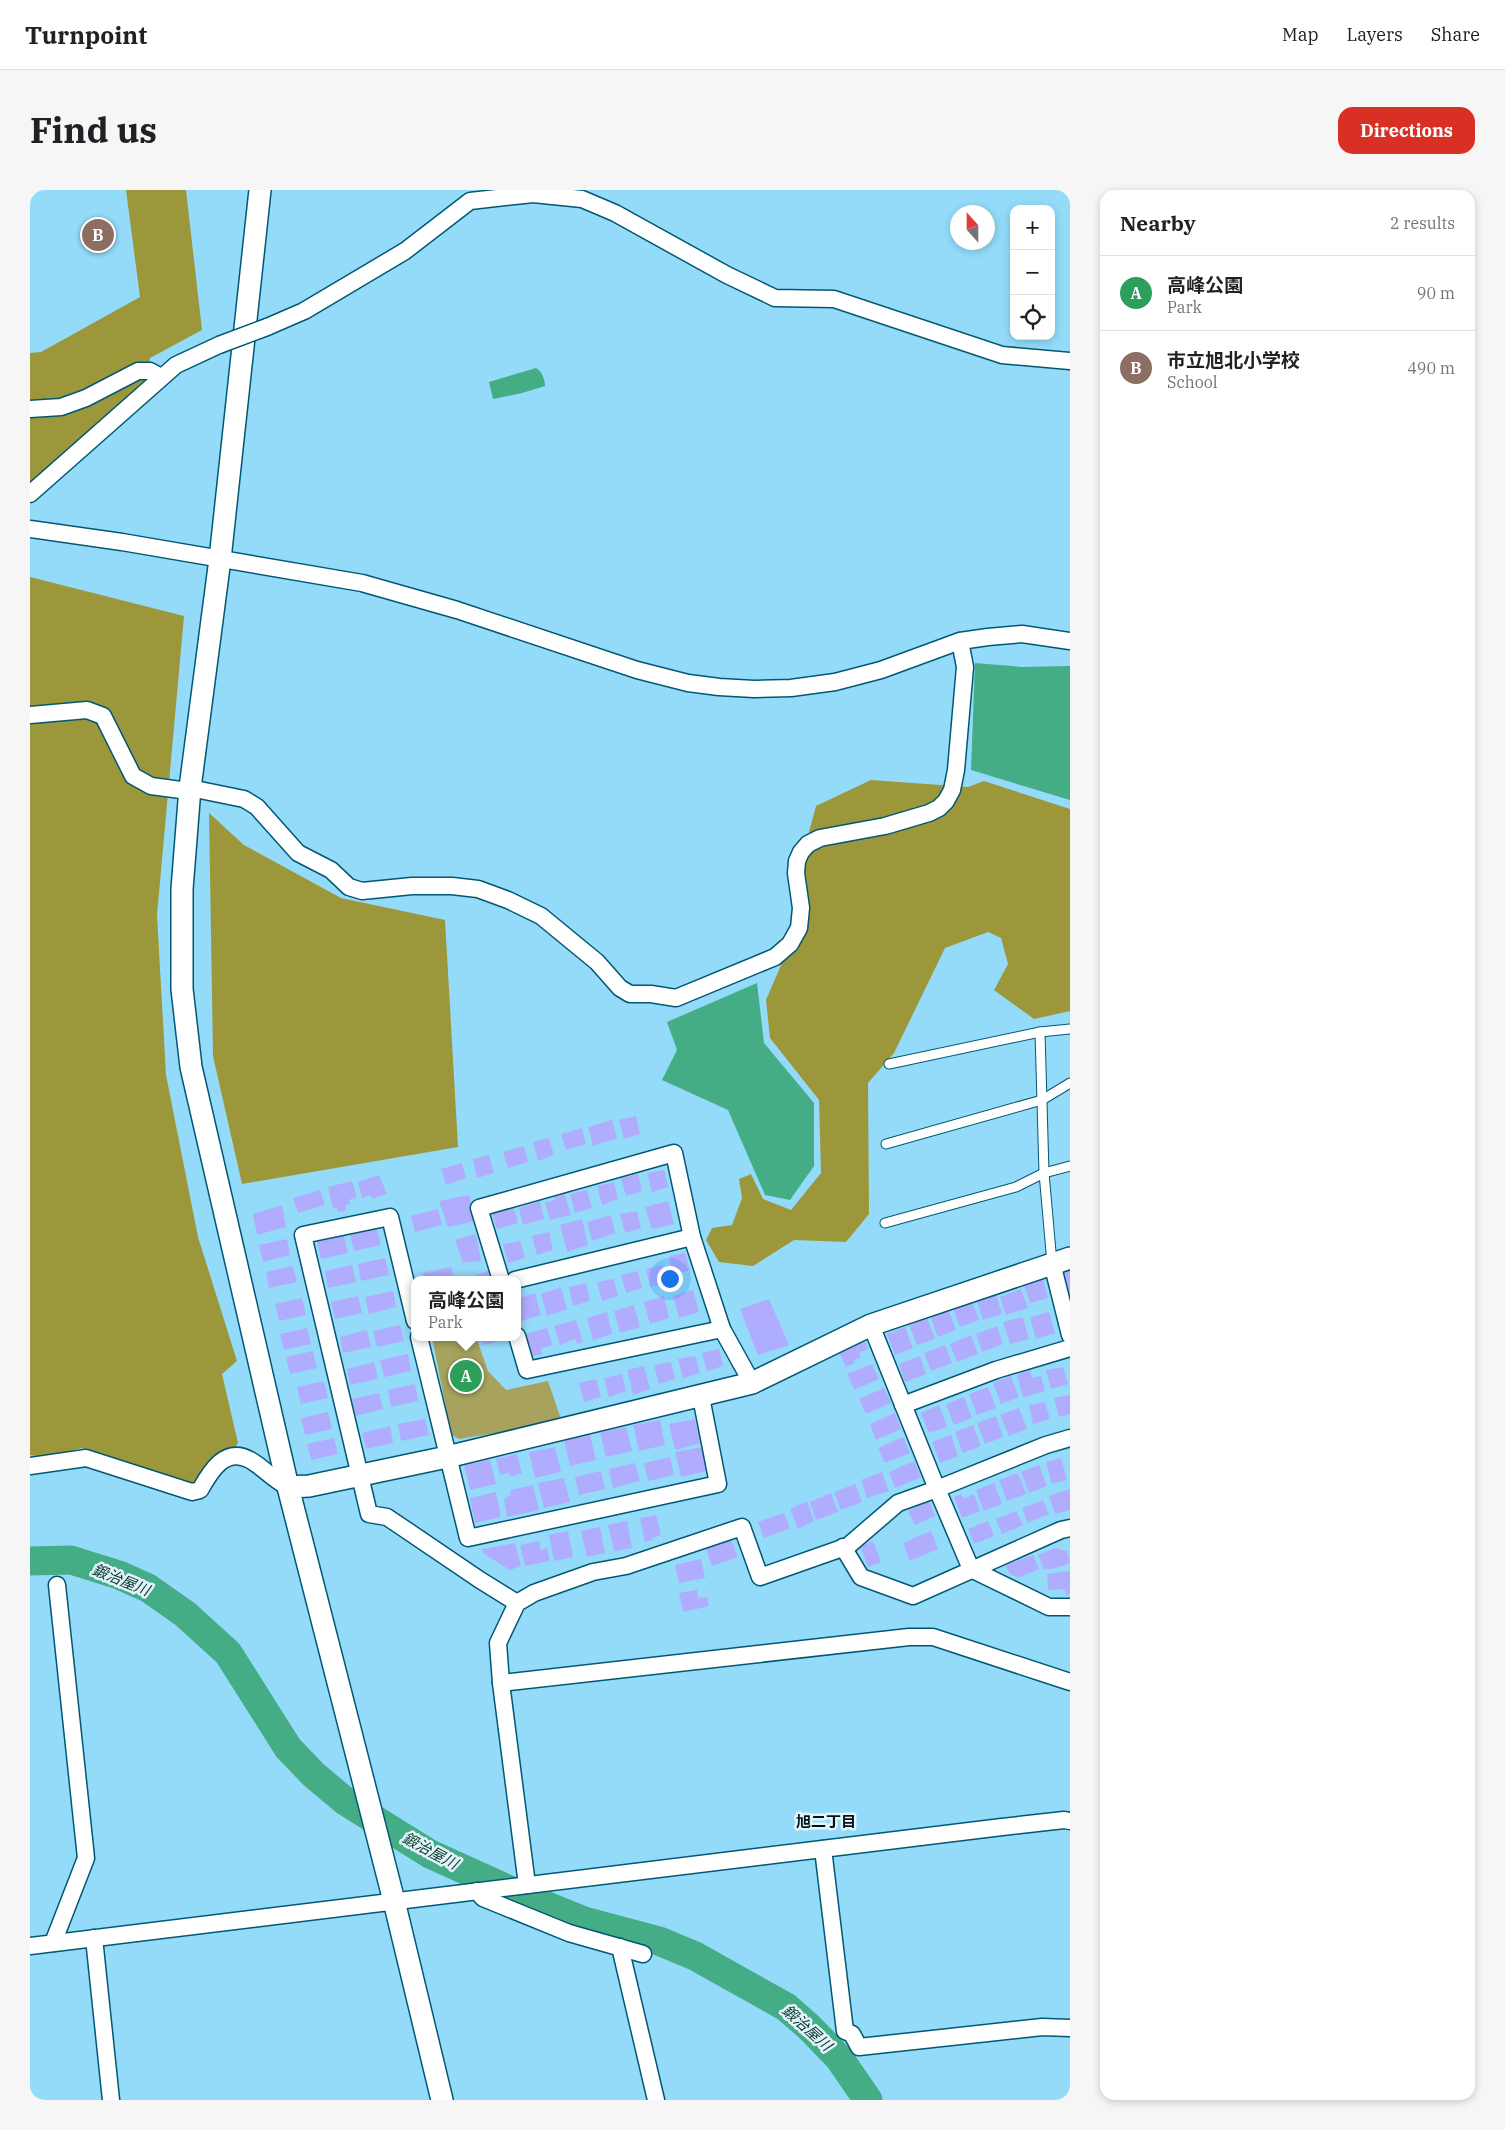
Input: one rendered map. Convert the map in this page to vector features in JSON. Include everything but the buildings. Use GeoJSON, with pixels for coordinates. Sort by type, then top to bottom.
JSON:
{"type":"FeatureCollection","features":[{"type":"Feature","properties":{"kind":"street"},"geometry":{"type":"LineString","coordinates":[[260,190],[220,559],[190,788],[182,888],[182,989],[191,1067],[288,1487],[378,1836],[442,2100]]}},
{"type":"Feature","properties":{"kind":"street"},"geometry":{"type":"LineString","coordinates":[[30,494],[176,365],[219,345],[304,311],[405,251],[470,201],[533,194],[582,199],[615,213],[728,275],[775,298],[834,300],[1002,355],[1070,361]]}},
{"type":"Feature","properties":{"kind":"street"},"geometry":{"type":"LineString","coordinates":[[30,408],[62,407],[86,398],[138,371],[150,372],[161,377]]}},
{"type":"Feature","properties":{"kind":"street"},"geometry":{"type":"LineString","coordinates":[[30,529],[122,542],[362,583],[457,610],[637,670],[688,683],[719,687],[754,689],[791,688],[836,682],[880,670],[960,641],[1022,634],[1070,641]]}},
{"type":"Feature","properties":{"kind":"street"},"geometry":{"type":"LineString","coordinates":[[30,715],[87,710],[102,716],[133,776],[151,786],[181,790],[190,788],[244,799],[257,807],[298,853],[330,870],[349,887],[362,891],[412,886],[452,886],[478,889],[508,900],[541,916],[597,962],[620,988],[630,994],[651,994],[676,998],[775,957],[790,944],[799,928],[801,908],[796,873],[797,861],[801,852],[808,844],[820,838],[884,826],[929,814],[946,801],[952,790],[956,770],[965,667],[960,641]]}},
{"type":"Feature","properties":{"kind":"street"},"geometry":{"type":"LineString","coordinates":[[500,1276],[479,1208],[674,1153],[692,1237],[722,1329],[752,1383]]}},
{"type":"Feature","properties":{"kind":"street"},"geometry":{"type":"LineString","coordinates":[[411,1304],[390,1217],[304,1235],[369,1514],[387,1517],[517,1603]]}},
{"type":"Feature","properties":{"kind":"street"},"geometry":{"type":"LineString","coordinates":[[521,1279],[692,1237]]}},
{"type":"Feature","properties":{"kind":"street"},"geometry":{"type":"LineString","coordinates":[[30,1466],[86,1458],[192,1492],[200,1490],[212,1469],[221,1460],[233,1456],[249,1459],[274,1480],[288,1487],[309,1486],[701,1397],[752,1383],[871,1324],[1061,1261],[1070,1335]]}},
{"type":"Feature","properties":{"kind":"street"},"geometry":{"type":"LineString","coordinates":[[871,1324],[937,1489],[971,1568],[1050,1607],[1070,1607]]}},
{"type":"Feature","properties":{"kind":"street"},"geometry":{"type":"LineString","coordinates":[[518,1341],[527,1370],[722,1329]]}},
{"type":"Feature","properties":{"kind":"street"},"geometry":{"type":"LineString","coordinates":[[420,1341],[468,1538],[718,1484],[701,1397]]}},
{"type":"Feature","properties":{"kind":"street"},"geometry":{"type":"LineString","coordinates":[[903,1406],[996,1370],[1070,1348]]}},
{"type":"Feature","properties":{"kind":"street"},"geometry":{"type":"LineString","coordinates":[[526,1885],[501,1683],[498,1643],[502,1631],[517,1603],[534,1594],[593,1572],[626,1566],[742,1527],[760,1576],[848,1546],[898,1503],[1046,1445],[1070,1438]]}},
{"type":"Feature","properties":{"kind":"street"},"geometry":{"type":"LineString","coordinates":[[843,1547],[861,1577],[913,1596],[971,1568],[1061,1530],[1070,1528]]}},
{"type":"Feature","properties":{"kind":"street"},"geometry":{"type":"LineString","coordinates":[[53,1943],[86,1858],[57,1585]]}},
{"type":"Feature","properties":{"kind":"street"},"geometry":{"type":"LineString","coordinates":[[501,1683],[893,1639],[934,1637],[1070,1682]]}},
{"type":"Feature","properties":{"kind":"street"},"geometry":{"type":"LineString","coordinates":[[30,1946],[394,1900],[823,1850],[1068,1816]]}},
{"type":"Feature","properties":{"kind":"street"},"geometry":{"type":"LineString","coordinates":[[823,1850],[845,2031],[852,2034],[859,2047],[1042,2027],[1070,2028]]}},
{"type":"Feature","properties":{"kind":"street"},"geometry":{"type":"LineString","coordinates":[[482,1891],[483,1898],[533,1919],[569,1933],[643,1954]]}},
{"type":"Feature","properties":{"kind":"street"},"geometry":{"type":"LineString","coordinates":[[94,1938],[111,2100]]}},
{"type":"Feature","properties":{"kind":"street"},"geometry":{"type":"LineString","coordinates":[[620,1947],[656,2100]]}},
{"type":"Feature","properties":{"kind":"lane"},"geometry":{"type":"LineString","coordinates":[[889,1064],[1040,1032],[1070,1029]]}},
{"type":"Feature","properties":{"kind":"lane"},"geometry":{"type":"LineString","coordinates":[[1040,1032],[1044,1173],[1061,1261]]}},
{"type":"Feature","properties":{"kind":"lane"},"geometry":{"type":"LineString","coordinates":[[886,1144],[1042,1100],[1070,1083]]}},
{"type":"Feature","properties":{"kind":"lane"},"geometry":{"type":"LineString","coordinates":[[885,1223],[1016,1187],[1044,1173],[1070,1166]]}},
{"type":"Feature","properties":{"kind":"shaded area"},"geometry":{"type":"Polygon","coordinates":[[[126,190],[186,190],[202,330],[150,358],[145,391],[30,494],[30,353],[41,352],[140,297],[126,190]]]}},
{"type":"Feature","properties":{"kind":"shaded area"},"geometry":{"type":"Polygon","coordinates":[[[536,368],[543,376],[545,386],[493,399],[489,382],[536,368]]]}},
{"type":"Feature","properties":{"kind":"shaded area"},"geometry":{"type":"Polygon","coordinates":[[[30,577],[184,616],[157,915],[166,1075],[198,1237],[237,1361],[222,1374],[238,1443],[230,1451],[211,1460],[195,1484],[82,1448],[43,1457],[30,1455],[30,577]]]}},
{"type":"Feature","properties":{"kind":"shaded area"},"geometry":{"type":"Polygon","coordinates":[[[975,663],[1023,667],[1070,666],[1070,800],[971,770],[975,663]]]}},
{"type":"Feature","properties":{"kind":"shaded area"},"geometry":{"type":"Polygon","coordinates":[[[871,780],[968,787],[984,781],[1070,809],[1070,1011],[1034,1019],[994,990],[1008,964],[1001,938],[988,932],[945,948],[894,1053],[868,1083],[869,1214],[846,1242],[794,1240],[753,1266],[719,1262],[706,1240],[712,1228],[732,1225],[742,1198],[739,1179],[751,1174],[763,1199],[791,1210],[821,1173],[819,1100],[770,1038],[766,1000],[784,958],[803,927],[801,862],[816,806],[871,780]]]}},
{"type":"Feature","properties":{"kind":"shaded area"},"geometry":{"type":"Polygon","coordinates":[[[209,813],[244,845],[341,898],[445,920],[458,1147],[242,1184],[213,1056],[209,813]]]}},
{"type":"Feature","properties":{"kind":"shaded area"},"geometry":{"type":"Polygon","coordinates":[[[757,983],[764,1043],[814,1103],[814,1166],[790,1200],[765,1195],[728,1110],[662,1080],[677,1050],[667,1022],[757,983]]]}},
{"type":"Feature","properties":{"kind":"shaded area"},"geometry":{"type":"Polygon","coordinates":[[[433,1341],[477,1341],[488,1371],[506,1390],[548,1381],[562,1422],[459,1439],[451,1434],[433,1341]]]}},
{"type":"Feature","properties":{"kind":"waterway","name":"鍛治屋川"},"geometry":{"type":"LineString","coordinates":[[30,1561],[71,1560],[119,1575],[148,1588],[185,1614],[228,1653],[288,1748],[314,1775],[345,1801],[430,1854],[527,1898],[584,1921],[659,1941],[695,1956],[786,2007],[810,2028],[839,2058],[868,2100]]}},
{"type":"Feature","properties":{"kind":"place","name":"市立旭北小学校"},"geometry":{"type":"Point","coordinates":[98,235]}},
{"type":"Feature","properties":{"kind":"place","name":"高峰公園"},"geometry":{"type":"Point","coordinates":[466,1376]}},
{"type":"Feature","properties":{"kind":"district","name":"旭二丁目"},"geometry":{"type":"Point","coordinates":[826,1822]}}]}
